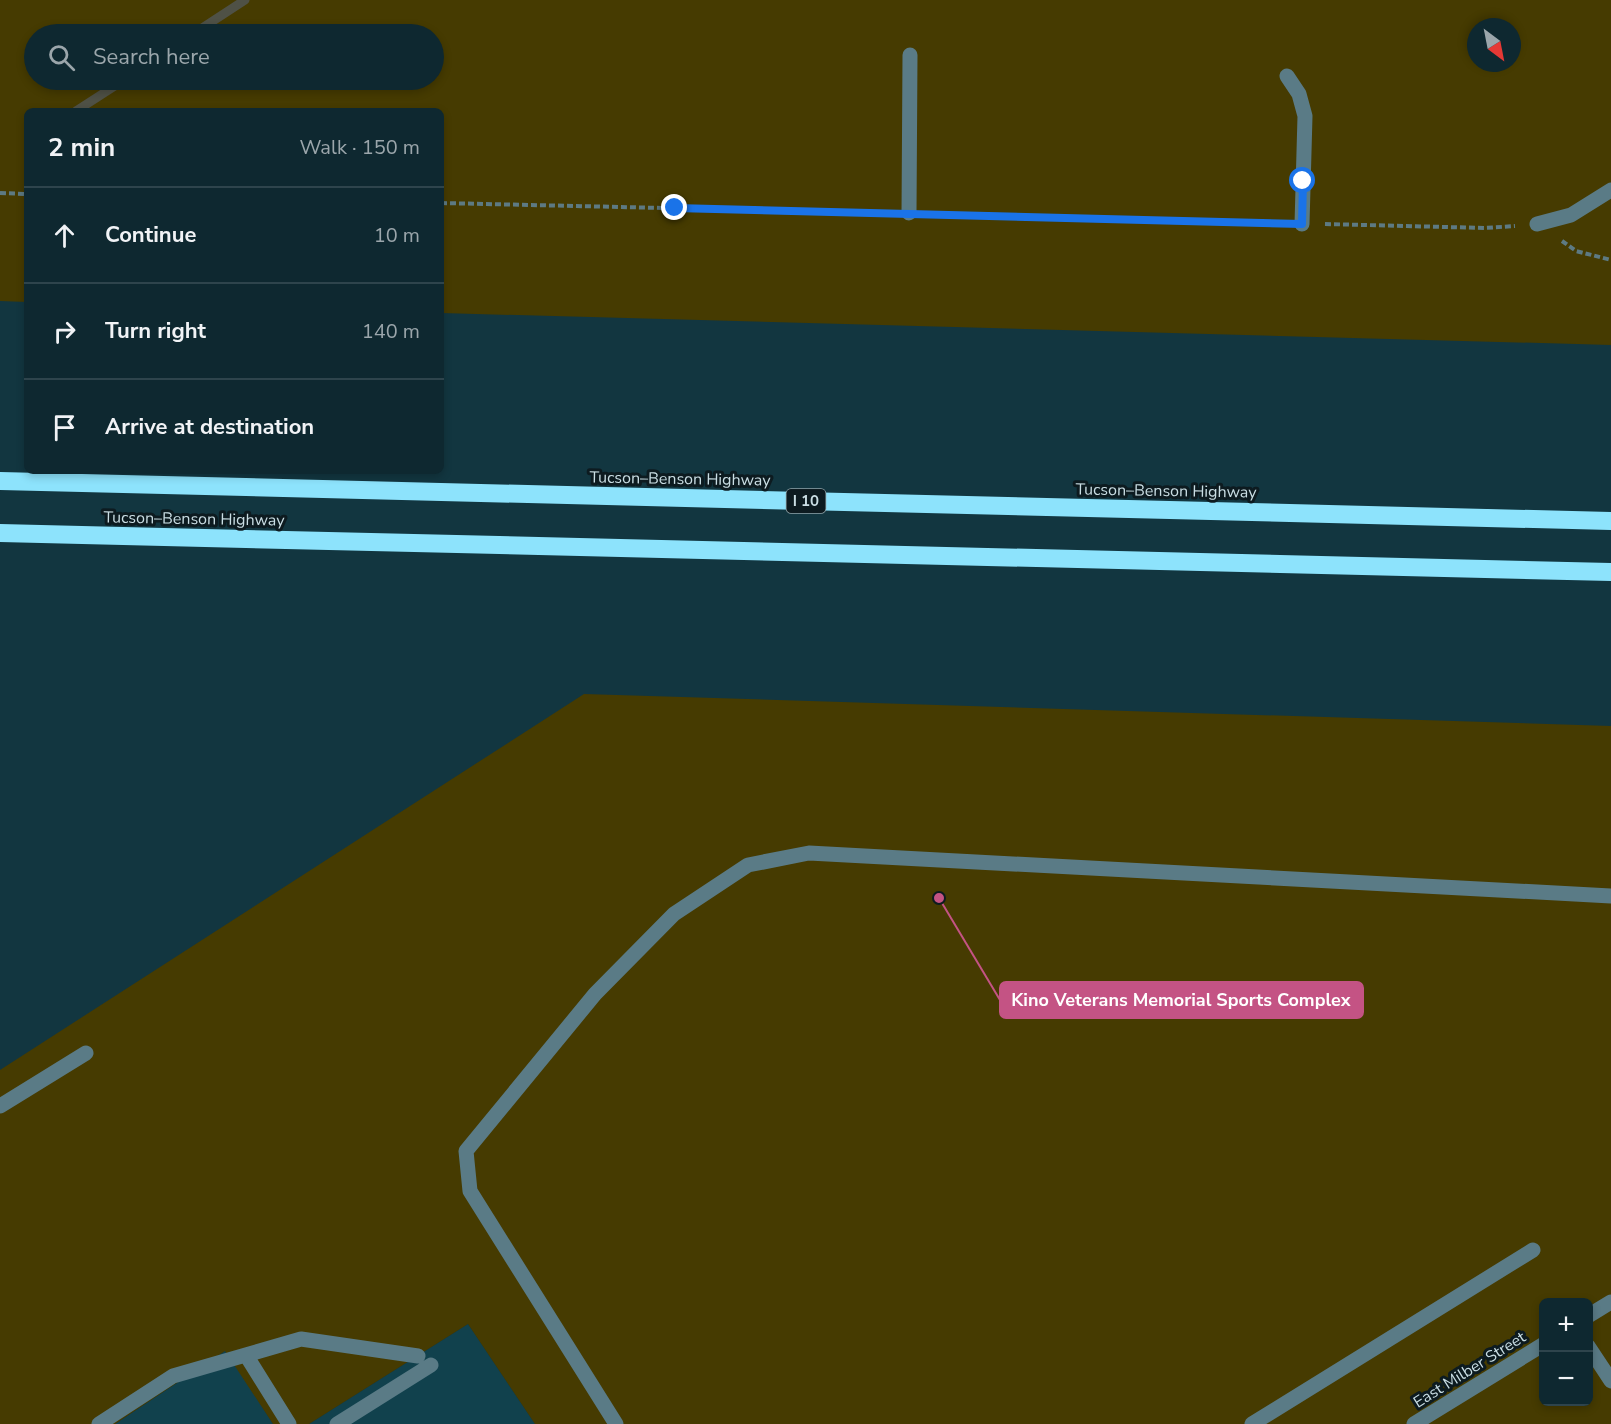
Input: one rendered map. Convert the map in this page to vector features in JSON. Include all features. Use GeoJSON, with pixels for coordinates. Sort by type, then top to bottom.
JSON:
{"type":"FeatureCollection","features":[{"type":"Feature","properties":{"kind":"highway","name":"Tucson–Benson Highway"},"geometry":{"type":"LineString","coordinates":[[0,481],[1611,521]]}},
{"type":"Feature","properties":{"kind":"highway","name":"Tucson–Benson Highway"},"geometry":{"type":"LineString","coordinates":[[0,533],[1611,572]]}},
{"type":"Feature","properties":{"kind":"street"},"geometry":{"type":"LineString","coordinates":[[909,213],[910,55]]}},
{"type":"Feature","properties":{"kind":"street"},"geometry":{"type":"LineString","coordinates":[[1287,76],[1299,94],[1305,116],[1302,224]]}},
{"type":"Feature","properties":{"kind":"street"},"geometry":{"type":"LineString","coordinates":[[1538,224],[1571,215],[1611,190]]}},
{"type":"Feature","properties":{"kind":"street"},"geometry":{"type":"LineString","coordinates":[[616,1424],[470,1191],[466,1151],[603,986],[674,914],[748,865],[809,853],[1611,896]]}},
{"type":"Feature","properties":{"kind":"street"},"geometry":{"type":"LineString","coordinates":[[0,1106],[86,1053]]}},
{"type":"Feature","properties":{"kind":"street"},"geometry":{"type":"LineString","coordinates":[[1252,1424],[1533,1250]]}},
{"type":"Feature","properties":{"kind":"street"},"geometry":{"type":"LineString","coordinates":[[1593,1313],[1611,1302]]}},
{"type":"Feature","properties":{"kind":"street"},"geometry":{"type":"LineString","coordinates":[[99,1424],[173,1376],[302,1339],[425,1361],[337,1424]]}},
{"type":"Feature","properties":{"kind":"street","name":"East Milber Street"},"geometry":{"type":"LineString","coordinates":[[1414,1424],[1539,1347]]}},
{"type":"Feature","properties":{"kind":"street"},"geometry":{"type":"LineString","coordinates":[[1592,1352],[1611,1381]]}},
{"type":"Feature","properties":{"kind":"street"},"geometry":{"type":"LineString","coordinates":[[246,1356],[289,1424]]}},
{"type":"Feature","properties":{"kind":"path"},"geometry":{"type":"LineString","coordinates":[[0,193],[24,194]]}},
{"type":"Feature","properties":{"kind":"path"},"geometry":{"type":"LineString","coordinates":[[444,203],[1485,228],[1538,224],[1576,251],[1611,260]]}},
{"type":"Feature","properties":{"kind":"shaded area"},"geometry":{"type":"Polygon","coordinates":[[[0,0],[1611,0],[1611,345],[444,313],[444,108],[24,108],[24,302],[0,301],[0,0]]]}},
{"type":"Feature","properties":{"kind":"shaded area"},"geometry":{"type":"Polygon","coordinates":[[[584,694],[1611,726],[1611,1424],[535,1424],[468,1324],[309,1424],[273,1424],[225,1351],[115,1424],[0,1424],[0,1070],[584,694]]]}},
{"type":"Feature","properties":{"kind":"shaded area"},"geometry":{"type":"Polygon","coordinates":[[[468,1324],[535,1424],[309,1424],[468,1324]]]}},
{"type":"Feature","properties":{"kind":"shaded area"},"geometry":{"type":"Polygon","coordinates":[[[226,1350],[273,1424],[115,1424],[226,1350]]]}},
{"type":"Feature","properties":{"kind":"waterway"},"geometry":{"type":"LineString","coordinates":[[208,24],[245,0]]}},
{"type":"Feature","properties":{"kind":"waterway"},"geometry":{"type":"LineString","coordinates":[[81,108],[109,90]]}},
{"type":"Feature","properties":{"kind":"place","name":"Kino Veterans Memorial Sports Complex"},"geometry":{"type":"Point","coordinates":[939,898]}},
{"type":"Feature","properties":{"kind":"route"},"geometry":{"type":"LineString","coordinates":[[675,208],[1302,224],[1303,181]]}}]}
